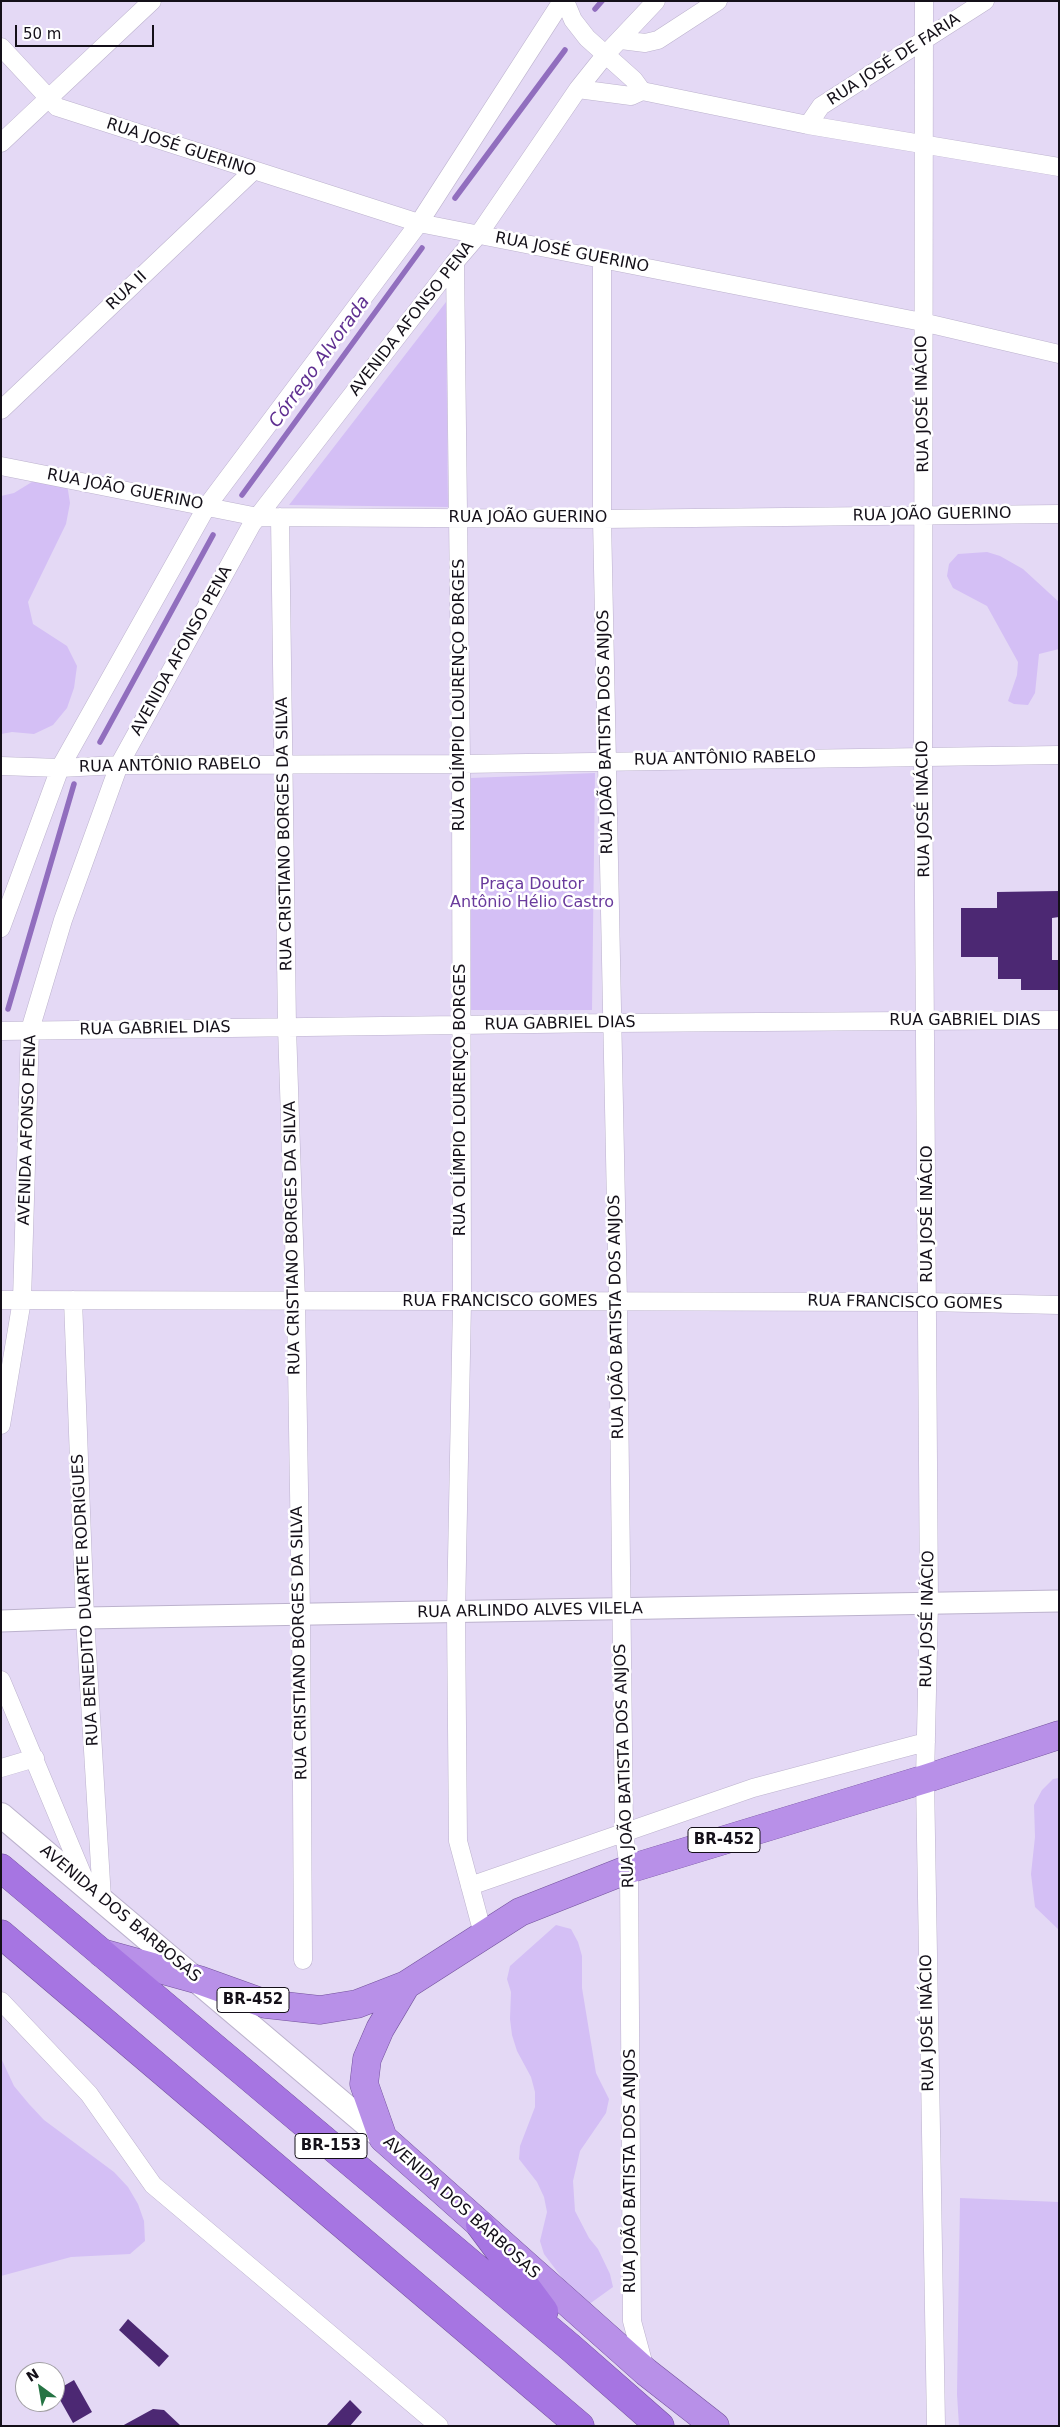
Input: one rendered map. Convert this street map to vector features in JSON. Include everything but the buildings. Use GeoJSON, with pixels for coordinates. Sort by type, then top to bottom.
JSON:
{"type":"FeatureCollection","features":[{"type":"Feature","properties":{"kind":"highway","name":"BR-452"},"geometry":{"type":"LineString","coordinates":[[102,1953],[199,1980],[266,2004],[320,2010],[357,2004],[406,1985],[482,1934],[520,1912],[629,1869],[925,1779],[1059,1734]]}},
{"type":"Feature","properties":{"kind":"highway","name":"BR-153"},"geometry":{"type":"LineString","coordinates":[[1,1868],[570,2347],[660,2426]]}},
{"type":"Feature","properties":{"kind":"highway","name":"BR-153"},"geometry":{"type":"LineString","coordinates":[[1,1934],[580,2426]]}},
{"type":"Feature","properties":{"kind":"highway","name":"BR-452"},"geometry":{"type":"LineString","coordinates":[[383,2138],[364,2084],[367,2059],[380,2029],[406,1985]]}},
{"type":"Feature","properties":{"kind":"highway","name":"AVENIDA DOS BARBOSAS"},"geometry":{"type":"LineString","coordinates":[[383,2138],[646,2372],[715,2426]]}},
{"type":"Feature","properties":{"kind":"highway"},"geometry":{"type":"LineString","coordinates":[[480,2225],[570,2347]]}},
{"type":"Feature","properties":{"kind":"main road","name":"AVENIDA DOS BARBOSAS"},"geometry":{"type":"LineString","coordinates":[[1,1815],[199,1980],[383,2138]]}},
{"type":"Feature","properties":{"kind":"street"},"geometry":{"type":"LineString","coordinates":[[1,144],[152,1]]}},
{"type":"Feature","properties":{"kind":"street"},"geometry":{"type":"LineString","coordinates":[[1,928],[60,768],[207,506],[419,223],[564,1],[579,29],[634,80],[642,91]]}},
{"type":"Feature","properties":{"kind":"street","name":"AVENIDA AFONSO PENA"},"geometry":{"type":"LineString","coordinates":[[1,1425],[22,1300],[30,1030],[63,920],[119,765],[258,517],[455,262],[479,234],[578,89],[606,54],[656,1]]}},
{"type":"Feature","properties":{"kind":"street"},"geometry":{"type":"LineString","coordinates":[[621,40],[644,43],[658,40],[718,1]]}},
{"type":"Feature","properties":{"kind":"street","name":"RUA JOSÉ INÁCIO"},"geometry":{"type":"LineString","coordinates":[[924,1],[926,146],[922,322],[924,516],[923,756],[927,1021],[930,1603],[925,1779],[936,2426]]}},
{"type":"Feature","properties":{"kind":"street","name":"RUA JOSÉ DE FARIA"},"geometry":{"type":"LineString","coordinates":[[808,125],[821,106],[985,1]]}},
{"type":"Feature","properties":{"kind":"street","name":"RUA JOSÉ GUERINO"},"geometry":{"type":"LineString","coordinates":[[1,47],[57,107],[419,223],[922,322],[1059,354]]}},
{"type":"Feature","properties":{"kind":"street"},"geometry":{"type":"LineString","coordinates":[[578,89],[631,96],[642,91],[808,125],[1059,167]]}},
{"type":"Feature","properties":{"kind":"street","name":"RUA II"},"geometry":{"type":"LineString","coordinates":[[1,410],[253,171]]}},
{"type":"Feature","properties":{"kind":"street","name":"RUA JOÃO BATISTA DOS ANJOS"},"geometry":{"type":"LineString","coordinates":[[602,259],[602,519],[618,1302],[624,1833],[629,1869],[632,2322],[646,2372]]}},
{"type":"Feature","properties":{"kind":"street","name":"RUA OLÍMPIO LOURENÇO BORGES"},"geometry":{"type":"LineString","coordinates":[[455,262],[461,764],[462,1302],[456,1613],[458,1841],[482,1934]]}},
{"type":"Feature","properties":{"kind":"street","name":"RUA JOÃO GUERINO"},"geometry":{"type":"LineString","coordinates":[[1,466],[258,517],[602,519],[1059,514]]}},
{"type":"Feature","properties":{"kind":"street","name":"RUA CRISTIANO BORGES DA SILVA"},"geometry":{"type":"LineString","coordinates":[[280,517],[285,765],[287,1027],[296,1301],[301,1614],[302,1960]]}},
{"type":"Feature","properties":{"kind":"street","name":"RUA ANTÔNIO RABELO"},"geometry":{"type":"LineString","coordinates":[[3,767],[461,764],[608,760],[1059,755]]}},
{"type":"Feature","properties":{"kind":"street","name":"RUA GABRIEL DIAS"},"geometry":{"type":"LineString","coordinates":[[1,1031],[611,1022],[1059,1020]]}},
{"type":"Feature","properties":{"kind":"street","name":"RUA FRANCISCO GOMES"},"geometry":{"type":"LineString","coordinates":[[1,1300],[928,1302],[1059,1305]]}},
{"type":"Feature","properties":{"kind":"street","name":"RUA BENEDITO DUARTE RODRIGUES"},"geometry":{"type":"LineString","coordinates":[[73,1300],[95,1894]]}},
{"type":"Feature","properties":{"kind":"street","name":"RUA ARLINDO ALVES VILELA"},"geometry":{"type":"LineString","coordinates":[[1,1621],[1059,1601]]}},
{"type":"Feature","properties":{"kind":"street"},"geometry":{"type":"LineString","coordinates":[[1,1680],[95,1894]]}},
{"type":"Feature","properties":{"kind":"street"},"geometry":{"type":"LineString","coordinates":[[470,1886],[753,1788],[926,1742]]}},
{"type":"Feature","properties":{"kind":"street"},"geometry":{"type":"LineString","coordinates":[[1,1768],[34,1758]]}},
{"type":"Feature","properties":{"kind":"street"},"geometry":{"type":"LineString","coordinates":[[1,2001],[89,2094],[153,2185],[439,2426]]}},
{"type":"Feature","properties":{"kind":"green space"},"geometry":{"type":"Polygon","coordinates":[[[446,302],[448,507],[289,505],[446,302]]]}},
{"type":"Feature","properties":{"kind":"green space"},"geometry":{"type":"Polygon","coordinates":[[[53,469],[67,484],[70,503],[66,524],[28,602],[33,624],[67,646],[77,666],[74,688],[67,708],[53,725],[34,734],[12,732],[1,734],[1,496],[14,493],[53,469]]]}},
{"type":"Feature","properties":{"kind":"green space"},"geometry":{"type":"Polygon","coordinates":[[[987,552],[1000,556],[1023,569],[1059,602],[1059,649],[1039,654],[1035,693],[1028,705],[1014,704],[1008,701],[1017,675],[1018,662],[987,606],[953,588],[947,576],[949,564],[958,554],[987,552]]]}},
{"type":"Feature","properties":{"kind":"green space","name":"Praça Doutor Antônio Hélio Castro"},"geometry":{"type":"Polygon","coordinates":[[[595,773],[592,1010],[471,1010],[471,778],[595,773]]]}},
{"type":"Feature","properties":{"kind":"green space"},"geometry":{"type":"Polygon","coordinates":[[[1059,1778],[1059,1930],[1035,1907],[1031,1874],[1035,1837],[1034,1805],[1042,1790],[1053,1779],[1059,1778]]]}},
{"type":"Feature","properties":{"kind":"green space"},"geometry":{"type":"Polygon","coordinates":[[[556,1925],[571,1929],[578,1942],[582,1956],[582,1988],[596,2073],[609,2099],[606,2113],[580,2151],[573,2181],[575,2211],[589,2238],[598,2249],[610,2274],[613,2287],[588,2305],[572,2291],[544,2254],[540,2241],[547,2212],[544,2197],[537,2182],[519,2159],[520,2146],[535,2107],[535,2092],[531,2077],[517,2051],[512,2035],[510,2019],[511,1992],[507,1979],[510,1966],[556,1925]]]}},
{"type":"Feature","properties":{"kind":"green space"},"geometry":{"type":"Polygon","coordinates":[[[1,2058],[14,2086],[44,2120],[114,2172],[128,2187],[138,2204],[144,2221],[145,2241],[130,2254],[71,2257],[1,2276],[1,2058]]]}},
{"type":"Feature","properties":{"kind":"green space"},"geometry":{"type":"Polygon","coordinates":[[[960,2198],[1059,2202],[1059,2426],[959,2426],[957,2394],[960,2198]]]}},
{"type":"Feature","properties":{"kind":"waterway","name":"Córrego Alvorada"},"geometry":{"type":"LineString","coordinates":[[595,9],[602,1]]}},
{"type":"Feature","properties":{"kind":"waterway","name":"Córrego Alvorada"},"geometry":{"type":"LineString","coordinates":[[455,198],[565,50]]}},
{"type":"Feature","properties":{"kind":"waterway","name":"Córrego Alvorada"},"geometry":{"type":"LineString","coordinates":[[242,495],[422,248]]}},
{"type":"Feature","properties":{"kind":"waterway","name":"Córrego Alvorada"},"geometry":{"type":"LineString","coordinates":[[100,742],[213,535]]}},
{"type":"Feature","properties":{"kind":"waterway","name":"Córrego Alvorada"},"geometry":{"type":"LineString","coordinates":[[8,1009],[74,784]]}}]}
